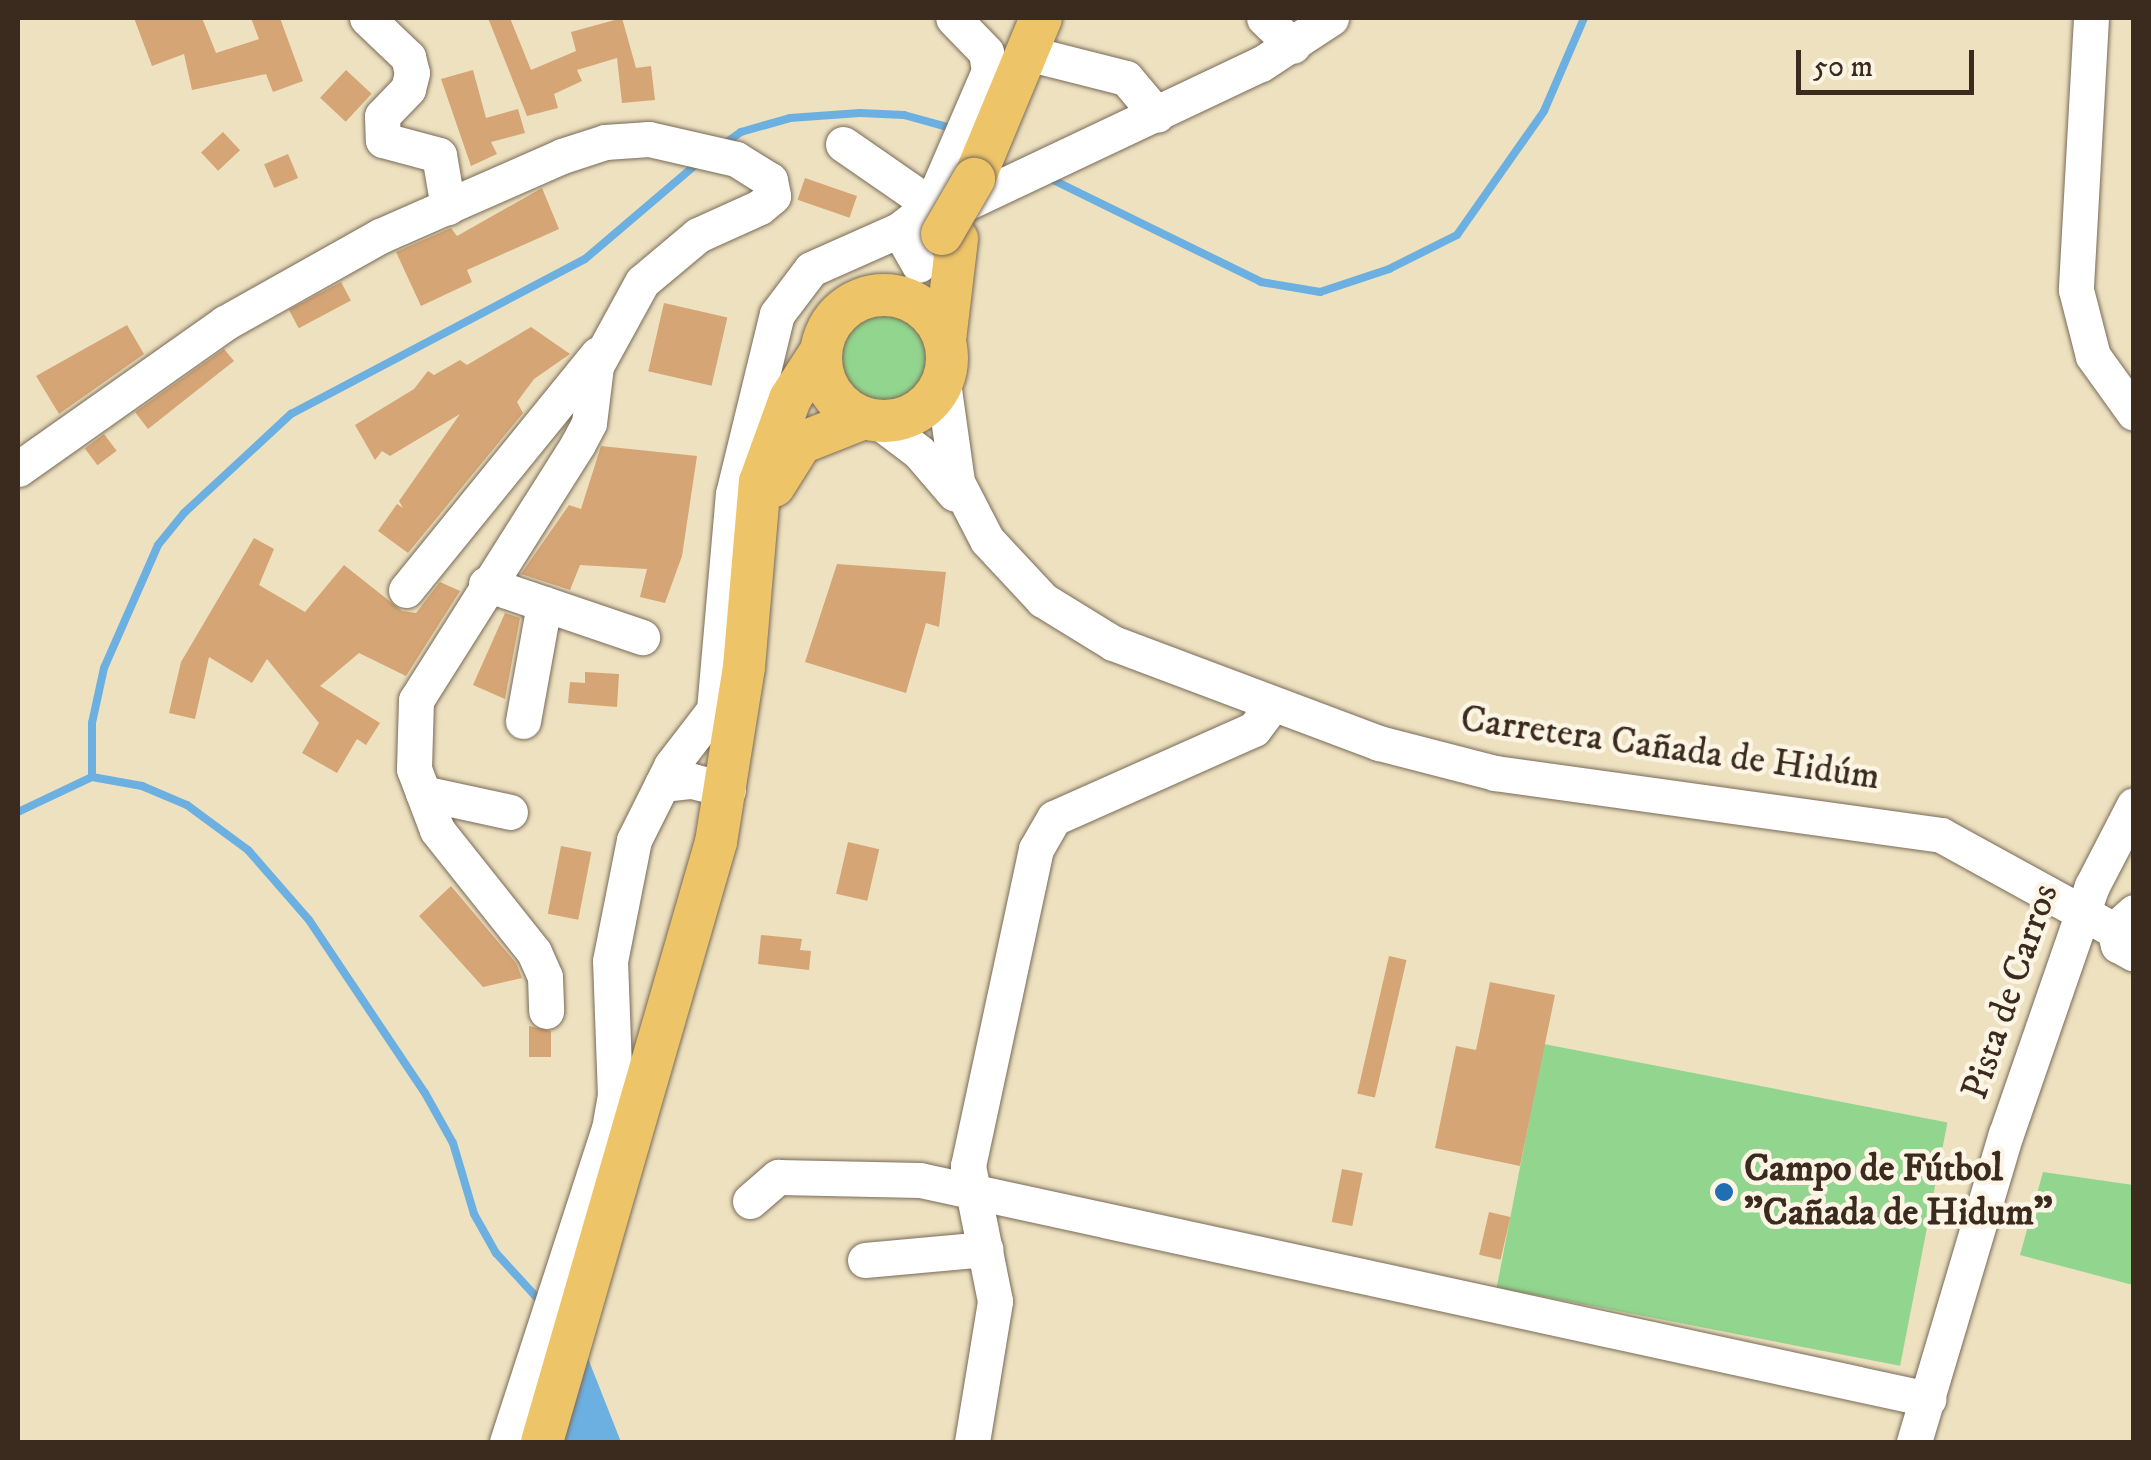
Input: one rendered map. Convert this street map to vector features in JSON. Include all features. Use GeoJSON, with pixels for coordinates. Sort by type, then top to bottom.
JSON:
{"type":"FeatureCollection","features":[{"type":"Feature","properties":{"kind":"main road"},"geometry":{"type":"LineString","coordinates":[[542,1442],[627,1160],[728,790],[756,543],[754,520],[772,445],[803,374],[821,351],[841,311],[882,294],[929,235],[1019,47]]}},
{"type":"Feature","properties":{"kind":"main road"},"geometry":{"type":"LineString","coordinates":[[756,543],[785,462],[818,432],[871,419],[910,416],[943,382],[945,340],[929,235]]}},
{"type":"Feature","properties":{"kind":"main road"},"geometry":{"type":"LineString","coordinates":[[882,294],[928,312],[945,340]]}},
{"type":"Feature","properties":{"kind":"main road"},"geometry":{"type":"LineString","coordinates":[[821,351],[836,399],[871,419]]}},
{"type":"Feature","properties":{"kind":"street"},"geometry":{"type":"LineString","coordinates":[[367,18],[408,57],[412,73],[408,88],[382,116],[384,140],[439,154],[448,206]]}},
{"type":"Feature","properties":{"kind":"street"},"geometry":{"type":"LineString","coordinates":[[953,18],[1019,47],[1126,78],[1156,115]]}},
{"type":"Feature","properties":{"kind":"street"},"geometry":{"type":"LineString","coordinates":[[1264,18],[1293,46]]}},
{"type":"Feature","properties":{"kind":"street"},"geometry":{"type":"LineString","coordinates":[[507,1442],[615,1096],[610,961],[618,896],[634,840],[662,784],[714,710],[734,494],[777,314],[812,269],[929,235],[960,206],[1031,178],[1293,46],[1331,18]]}},
{"type":"Feature","properties":{"kind":"street"},"geometry":{"type":"LineString","coordinates":[[2091,18],[2076,290],[2093,356],[2134,413]]}},
{"type":"Feature","properties":{"kind":"street"},"geometry":{"type":"LineString","coordinates":[[18,469],[224,322],[448,206],[606,142],[676,144],[736,159],[770,180],[773,196],[698,235],[642,282],[603,348],[406,590]]}},
{"type":"Feature","properties":{"kind":"street"},"geometry":{"type":"LineString","coordinates":[[843,144],[929,235]]}},
{"type":"Feature","properties":{"kind":"street"},"geometry":{"type":"LineString","coordinates":[[546,1010],[545,977],[534,952],[453,857],[427,804],[410,731],[416,700],[584,433],[603,348]]}},
{"type":"Feature","properties":{"kind":"street"},"geometry":{"type":"LineString","coordinates":[[943,382],[951,458],[966,505]]}},
{"type":"Feature","properties":{"kind":"street"},"geometry":{"type":"LineString","coordinates":[[871,419],[919,452],[966,505]]}},
{"type":"Feature","properties":{"kind":"street","name":"Carretera Cañada de Hidúm"},"geometry":{"type":"LineString","coordinates":[[966,505],[1013,572],[1077,624],[1379,743],[1496,772],[1674,801],[1906,826],[1985,854],[2082,913],[2129,923]]}},
{"type":"Feature","properties":{"kind":"street"},"geometry":{"type":"LineString","coordinates":[[486,584],[642,636]]}},
{"type":"Feature","properties":{"kind":"street"},"geometry":{"type":"LineString","coordinates":[[523,721],[544,604]]}},
{"type":"Feature","properties":{"kind":"street"},"geometry":{"type":"LineString","coordinates":[[972,1442],[995,1300],[969,1189],[968,1166],[1045,830],[1067,811],[1254,729],[1272,704]]}},
{"type":"Feature","properties":{"kind":"street"},"geometry":{"type":"LineString","coordinates":[[662,784],[692,781],[728,790]]}},
{"type":"Feature","properties":{"kind":"street"},"geometry":{"type":"LineString","coordinates":[[427,804],[510,812]]}},
{"type":"Feature","properties":{"kind":"street","name":"Pista de Carros"},"geometry":{"type":"LineString","coordinates":[[1914,1442],[2006,1134],[2082,913],[2134,805]]}},
{"type":"Feature","properties":{"kind":"street"},"geometry":{"type":"LineString","coordinates":[[750,1200],[778,1177],[796,1175],[969,1189],[1928,1399]]}},
{"type":"Feature","properties":{"kind":"street"},"geometry":{"type":"LineString","coordinates":[[865,1260],[985,1248]]}},
{"type":"Feature","properties":{"kind":"green space"},"geometry":{"type":"Polygon","coordinates":[[[883,310],[901,314],[915,324],[925,338],[929,356],[925,374],[915,388],[901,398],[883,402],[865,398],[851,388],[841,374],[837,356],[841,338],[851,324],[865,314],[883,310]]]}},
{"type":"Feature","properties":{"kind":"green space","name":"Campo de Fútbol \"Cañada de Hidum\""},"geometry":{"type":"Polygon","coordinates":[[[1544,1044],[1947,1122],[1900,1366],[1497,1287],[1544,1044]]]}},
{"type":"Feature","properties":{"kind":"green space"},"geometry":{"type":"Polygon","coordinates":[[[2043,1172],[2133,1185],[2133,1285],[2020,1255],[2043,1172]]]}},
{"type":"Feature","properties":{"kind":"water"},"geometry":{"type":"Polygon","coordinates":[[[576,1328],[621,1442],[556,1442],[576,1328]]]}},
{"type":"Feature","properties":{"kind":"building"},"geometry":{"type":"Polygon","coordinates":[[[134,18],[202,18],[216,53],[259,39],[251,18],[280,18],[303,81],[273,92],[266,74],[192,90],[184,54],[152,66],[134,18]]]}},
{"type":"Feature","properties":{"kind":"building"},"geometry":{"type":"Polygon","coordinates":[[[488,18],[510,18],[531,70],[576,51],[571,32],[622,18],[636,68],[651,66],[655,100],[622,103],[617,58],[577,70],[582,81],[554,94],[558,108],[527,116],[488,18]]]}},
{"type":"Feature","properties":{"kind":"building"},"geometry":{"type":"Polygon","coordinates":[[[346,70],[372,94],[346,122],[320,98],[346,70]]]}},
{"type":"Feature","properties":{"kind":"building"},"geometry":{"type":"Polygon","coordinates":[[[473,70],[486,118],[518,109],[525,133],[491,142],[497,154],[471,166],[441,79],[473,70]]]}},
{"type":"Feature","properties":{"kind":"building"},"geometry":{"type":"Polygon","coordinates":[[[223,132],[240,150],[218,171],[201,152],[223,132]]]}},
{"type":"Feature","properties":{"kind":"building"},"geometry":{"type":"Polygon","coordinates":[[[288,154],[298,178],[274,188],[264,164],[288,154]]]}},
{"type":"Feature","properties":{"kind":"building"},"geometry":{"type":"Polygon","coordinates":[[[805,178],[857,196],[850,218],[798,200],[805,178]]]}},
{"type":"Feature","properties":{"kind":"building"},"geometry":{"type":"Polygon","coordinates":[[[542,188],[559,229],[467,270],[472,282],[421,306],[396,252],[451,228],[457,236],[542,188]]]}},
{"type":"Feature","properties":{"kind":"building"},"geometry":{"type":"Polygon","coordinates":[[[341,282],[351,301],[299,328],[289,310],[341,282]]]}},
{"type":"Feature","properties":{"kind":"building"},"geometry":{"type":"Polygon","coordinates":[[[664,303],[727,318],[712,386],[648,371],[664,303]]]}},
{"type":"Feature","properties":{"kind":"building"},"geometry":{"type":"Polygon","coordinates":[[[127,325],[144,354],[59,414],[36,376],[127,325]]]}},
{"type":"Feature","properties":{"kind":"building"},"geometry":{"type":"Polygon","coordinates":[[[531,327],[570,354],[534,379],[517,402],[523,413],[408,553],[378,531],[397,504],[403,508],[399,501],[460,414],[390,456],[382,451],[375,460],[355,425],[414,389],[428,371],[434,375],[460,360],[467,365],[531,327]]]}},
{"type":"Feature","properties":{"kind":"building"},"geometry":{"type":"Polygon","coordinates":[[[224,349],[234,361],[148,429],[135,412],[224,349]]]}},
{"type":"Feature","properties":{"kind":"building"},"geometry":{"type":"Polygon","coordinates":[[[104,434],[117,451],[97,465],[85,448],[104,434]]]}},
{"type":"Feature","properties":{"kind":"building"},"geometry":{"type":"Polygon","coordinates":[[[601,446],[697,456],[682,556],[665,603],[640,597],[647,569],[580,565],[570,590],[521,574],[569,505],[581,509],[601,446]]]}},
{"type":"Feature","properties":{"kind":"building"},"geometry":{"type":"Polygon","coordinates":[[[254,538],[274,549],[259,585],[305,612],[344,565],[402,611],[416,613],[440,582],[460,591],[406,676],[359,653],[320,686],[380,723],[366,745],[357,739],[337,773],[302,753],[319,723],[267,659],[252,683],[209,657],[195,719],[169,713],[181,662],[254,538]]]}},
{"type":"Feature","properties":{"kind":"building"},"geometry":{"type":"Polygon","coordinates":[[[837,564],[946,572],[939,627],[926,623],[906,693],[805,662],[837,564]]]}},
{"type":"Feature","properties":{"kind":"building"},"geometry":{"type":"Polygon","coordinates":[[[505,613],[520,618],[505,699],[473,685],[505,613]]]}},
{"type":"Feature","properties":{"kind":"building"},"geometry":{"type":"Polygon","coordinates":[[[585,672],[619,674],[617,707],[568,703],[570,682],[585,683],[585,672]]]}},
{"type":"Feature","properties":{"kind":"building"},"geometry":{"type":"Polygon","coordinates":[[[848,842],[879,849],[867,901],[836,894],[848,842]]]}},
{"type":"Feature","properties":{"kind":"building"},"geometry":{"type":"Polygon","coordinates":[[[561,846],[591,852],[578,920],[548,914],[561,846]]]}},
{"type":"Feature","properties":{"kind":"building"},"geometry":{"type":"Polygon","coordinates":[[[451,886],[516,963],[522,978],[483,987],[419,916],[451,886]]]}},
{"type":"Feature","properties":{"kind":"building"},"geometry":{"type":"Polygon","coordinates":[[[761,935],[802,939],[800,950],[811,951],[809,970],[758,964],[761,935]]]}},
{"type":"Feature","properties":{"kind":"building"},"geometry":{"type":"Polygon","coordinates":[[[1389,956],[1407,960],[1375,1097],[1357,1093],[1389,956]]]}},
{"type":"Feature","properties":{"kind":"building"},"geometry":{"type":"Polygon","coordinates":[[[1490,982],[1555,995],[1520,1166],[1435,1148],[1456,1046],[1476,1050],[1490,982]]]}},
{"type":"Feature","properties":{"kind":"building"},"geometry":{"type":"Polygon","coordinates":[[[529,1026],[551,1031],[551,1057],[529,1057],[529,1026]]]}},
{"type":"Feature","properties":{"kind":"building"},"geometry":{"type":"Polygon","coordinates":[[[1342,1169],[1363,1173],[1352,1226],[1332,1222],[1342,1169]]]}},
{"type":"Feature","properties":{"kind":"building"},"geometry":{"type":"Polygon","coordinates":[[[1489,1212],[1510,1217],[1501,1260],[1479,1255],[1489,1212]]]}},
{"type":"Feature","properties":{"kind":"waterway"},"geometry":{"type":"LineString","coordinates":[[1047,177],[1261,282],[1320,292],[1389,269],[1457,235],[1544,111],[1584,18]]}},
{"type":"Feature","properties":{"kind":"waterway"},"geometry":{"type":"LineString","coordinates":[[723,145],[741,132],[790,118],[860,113],[904,115],[955,129]]}},
{"type":"Feature","properties":{"kind":"waterway"},"geometry":{"type":"LineString","coordinates":[[92,777],[92,723],[104,668],[158,545],[184,513],[291,414],[585,259],[699,162]]}},
{"type":"Feature","properties":{"kind":"waterway"},"geometry":{"type":"LineString","coordinates":[[18,812],[92,777],[142,786],[187,805],[248,850],[309,920],[425,1093],[453,1143],[474,1214],[496,1253],[540,1301]]}},
{"type":"Feature","properties":{"kind":"place","name":"Campo de Fútbol \"Cañada de Hidum\""},"geometry":{"type":"Point","coordinates":[1724,1192]}}]}
